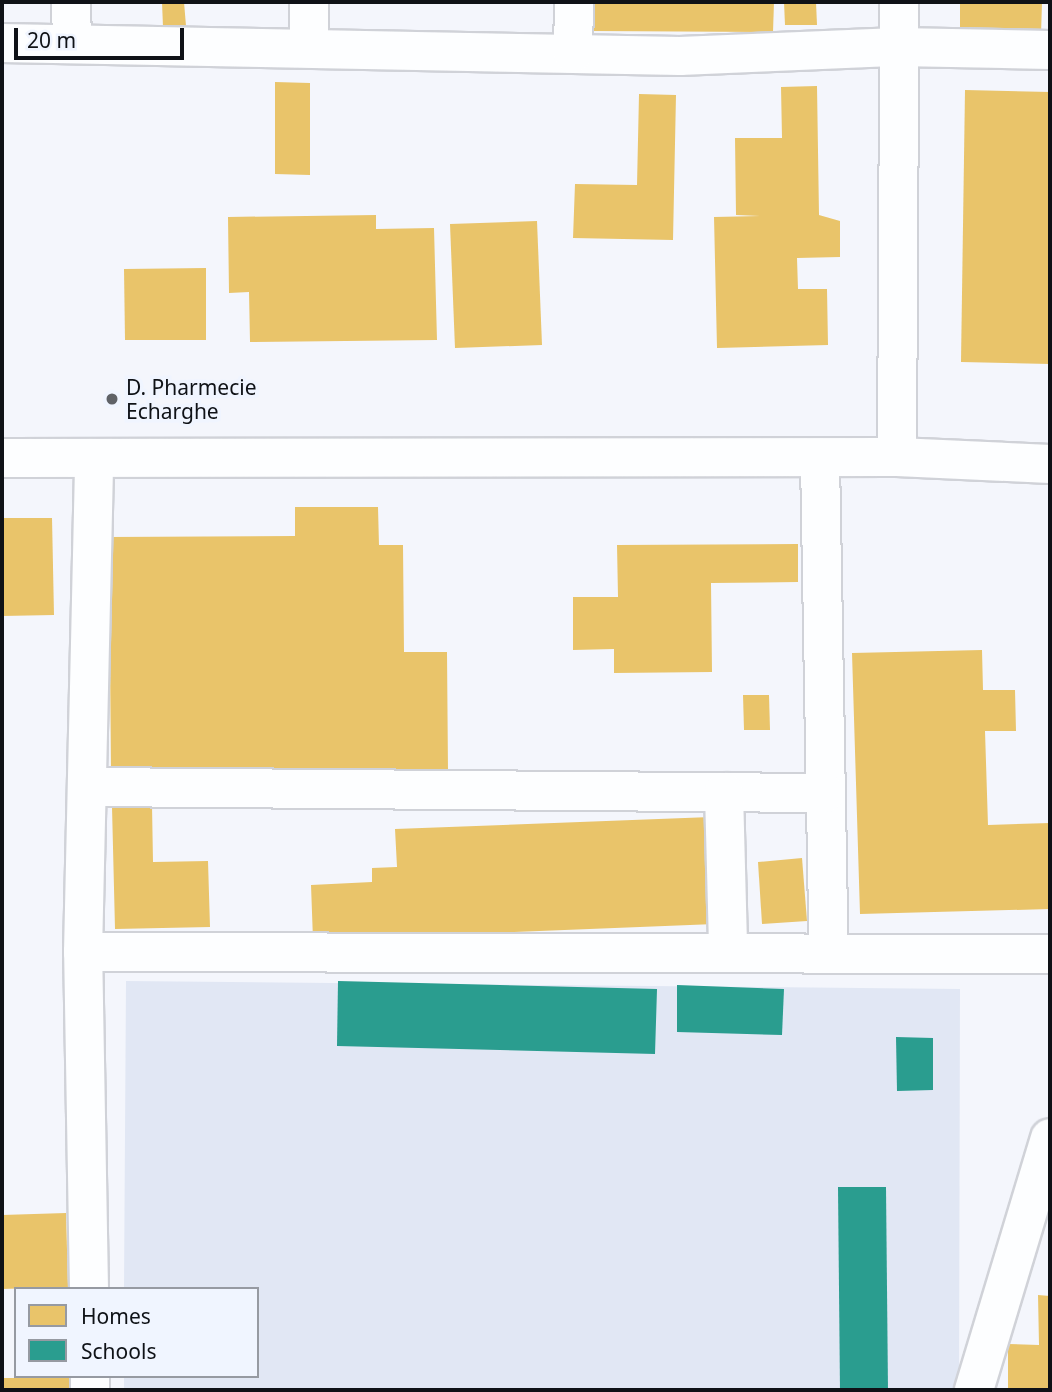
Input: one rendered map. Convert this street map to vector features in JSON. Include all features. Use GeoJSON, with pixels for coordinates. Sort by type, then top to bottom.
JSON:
{"type":"FeatureCollection","features":[{"type":"Feature","properties":{"kind":"street"},"geometry":{"type":"LineString","coordinates":[[71,2],[72,43]]}},
{"type":"Feature","properties":{"kind":"street"},"geometry":{"type":"LineString","coordinates":[[309,2],[309,45]]}},
{"type":"Feature","properties":{"kind":"street"},"geometry":{"type":"LineString","coordinates":[[573,53],[574,2]]}},
{"type":"Feature","properties":{"kind":"street"},"geometry":{"type":"LineString","coordinates":[[897,457],[899,2]]}},
{"type":"Feature","properties":{"kind":"street"},"geometry":{"type":"LineString","coordinates":[[2,43],[309,45],[680,56],[898,47],[1050,50]]}},
{"type":"Feature","properties":{"kind":"street"},"geometry":{"type":"LineString","coordinates":[[2,458],[94,461],[897,457],[1050,464]]}},
{"type":"Feature","properties":{"kind":"street"},"geometry":{"type":"LineString","coordinates":[[820,458],[828,954]]}},
{"type":"Feature","properties":{"kind":"street"},"geometry":{"type":"LineString","coordinates":[[89,1287],[83,952],[89,787],[94,461]]}},
{"type":"Feature","properties":{"kind":"street"},"geometry":{"type":"LineString","coordinates":[[89,787],[825,793]]}},
{"type":"Feature","properties":{"kind":"street"},"geometry":{"type":"LineString","coordinates":[[724,792],[728,950]]}},
{"type":"Feature","properties":{"kind":"street"},"geometry":{"type":"LineString","coordinates":[[83,952],[507,956],[728,950],[828,954],[1050,954]]}},
{"type":"Feature","properties":{"kind":"street"},"geometry":{"type":"LineString","coordinates":[[974,1390],[1036,1238],[1050,1138]]}},
{"type":"Feature","properties":{"kind":"shaded area"},"geometry":{"type":"Polygon","coordinates":[[[126,981],[960,989],[959,1390],[124,1390],[124,1378],[259,1378],[259,1287],[124,1287],[126,981]]]}},
{"type":"Feature","properties":{"kind":"building: Homes"},"geometry":{"type":"Polygon","coordinates":[[[162,2],[184,2],[186,26],[163,27],[162,2]]]}},
{"type":"Feature","properties":{"kind":"building: Homes"},"geometry":{"type":"Polygon","coordinates":[[[593,2],[774,2],[773,32],[593,31],[593,2]]]}},
{"type":"Feature","properties":{"kind":"building: Homes"},"geometry":{"type":"Polygon","coordinates":[[[784,2],[816,2],[817,25],[785,25],[784,2]]]}},
{"type":"Feature","properties":{"kind":"building: Homes"},"geometry":{"type":"Polygon","coordinates":[[[960,2],[1042,2],[1041,35],[960,33],[960,2]]]}},
{"type":"Feature","properties":{"kind":"building: Homes"},"geometry":{"type":"Polygon","coordinates":[[[275,82],[310,83],[310,175],[275,174],[275,82]]]}},
{"type":"Feature","properties":{"kind":"building: Homes"},"geometry":{"type":"Polygon","coordinates":[[[817,86],[819,215],[840,221],[840,257],[797,258],[798,289],[827,289],[828,345],[717,348],[714,217],[760,216],[736,215],[735,138],[782,138],[781,87],[817,86]]]}},
{"type":"Feature","properties":{"kind":"building: Homes"},"geometry":{"type":"Polygon","coordinates":[[[965,90],[1050,92],[1050,364],[961,362],[965,90]]]}},
{"type":"Feature","properties":{"kind":"building: Homes"},"geometry":{"type":"Polygon","coordinates":[[[639,94],[676,95],[673,240],[573,238],[575,184],[637,185],[639,94]]]}},
{"type":"Feature","properties":{"kind":"building: Homes"},"geometry":{"type":"Polygon","coordinates":[[[376,215],[376,229],[434,228],[437,340],[250,342],[249,292],[229,293],[228,217],[376,215]]]}},
{"type":"Feature","properties":{"kind":"building: Homes"},"geometry":{"type":"Polygon","coordinates":[[[537,221],[542,345],[455,348],[450,224],[537,221]]]}},
{"type":"Feature","properties":{"kind":"building: Homes"},"geometry":{"type":"Polygon","coordinates":[[[206,268],[206,340],[125,340],[124,269],[206,268]]]}},
{"type":"Feature","properties":{"kind":"building: Homes"},"geometry":{"type":"Polygon","coordinates":[[[295,507],[378,507],[379,545],[403,545],[404,652],[447,652],[448,771],[111,772],[109,537],[295,536],[295,507]]]}},
{"type":"Feature","properties":{"kind":"building: Homes"},"geometry":{"type":"Polygon","coordinates":[[[2,518],[52,518],[54,615],[2,616],[2,518]]]}},
{"type":"Feature","properties":{"kind":"building: Homes"},"geometry":{"type":"Polygon","coordinates":[[[798,544],[798,582],[711,583],[712,672],[614,673],[614,649],[573,650],[573,597],[618,597],[617,545],[798,544]]]}},
{"type":"Feature","properties":{"kind":"building: Homes"},"geometry":{"type":"Polygon","coordinates":[[[982,650],[983,690],[1015,690],[1016,731],[985,731],[988,825],[1050,823],[1050,909],[860,914],[852,653],[982,650]]]}},
{"type":"Feature","properties":{"kind":"building: Homes"},"geometry":{"type":"Polygon","coordinates":[[[743,695],[769,695],[770,730],[744,730],[743,695]]]}},
{"type":"Feature","properties":{"kind":"building: Homes"},"geometry":{"type":"Polygon","coordinates":[[[152,805],[153,862],[208,861],[210,927],[115,929],[112,807],[152,805]]]}},
{"type":"Feature","properties":{"kind":"building: Homes"},"geometry":{"type":"Polygon","coordinates":[[[711,817],[715,924],[313,940],[311,885],[372,882],[372,868],[397,867],[395,829],[711,817]]]}},
{"type":"Feature","properties":{"kind":"building: Homes"},"geometry":{"type":"Polygon","coordinates":[[[802,858],[807,921],[762,924],[758,862],[802,858]]]}},
{"type":"Feature","properties":{"kind":"building: Homes"},"geometry":{"type":"Polygon","coordinates":[[[66,1213],[68,1287],[2,1289],[2,1215],[66,1213]]]}},
{"type":"Feature","properties":{"kind":"building: Homes"},"geometry":{"type":"Polygon","coordinates":[[[1038,1295],[1050,1296],[1050,1390],[1008,1390],[1008,1344],[1039,1345],[1038,1295]]]}},
{"type":"Feature","properties":{"kind":"building: Homes"},"geometry":{"type":"Polygon","coordinates":[[[2,1378],[72,1378],[72,1390],[2,1390],[2,1378]]]}},
{"type":"Feature","properties":{"kind":"building: Schools"},"geometry":{"type":"Polygon","coordinates":[[[338,981],[657,989],[655,1054],[337,1046],[338,981]]]}},
{"type":"Feature","properties":{"kind":"building: Schools"},"geometry":{"type":"Polygon","coordinates":[[[677,985],[784,989],[782,1035],[677,1032],[677,985]]]}},
{"type":"Feature","properties":{"kind":"building: Schools"},"geometry":{"type":"Polygon","coordinates":[[[896,1037],[933,1038],[933,1090],[897,1091],[896,1037]]]}},
{"type":"Feature","properties":{"kind":"building: Schools"},"geometry":{"type":"Polygon","coordinates":[[[838,1187],[886,1187],[888,1390],[840,1390],[838,1187]]]}},
{"type":"Feature","properties":{"kind":"place","name":"D. Pharmecie Echarghe"},"geometry":{"type":"Point","coordinates":[112,399]}}]}
